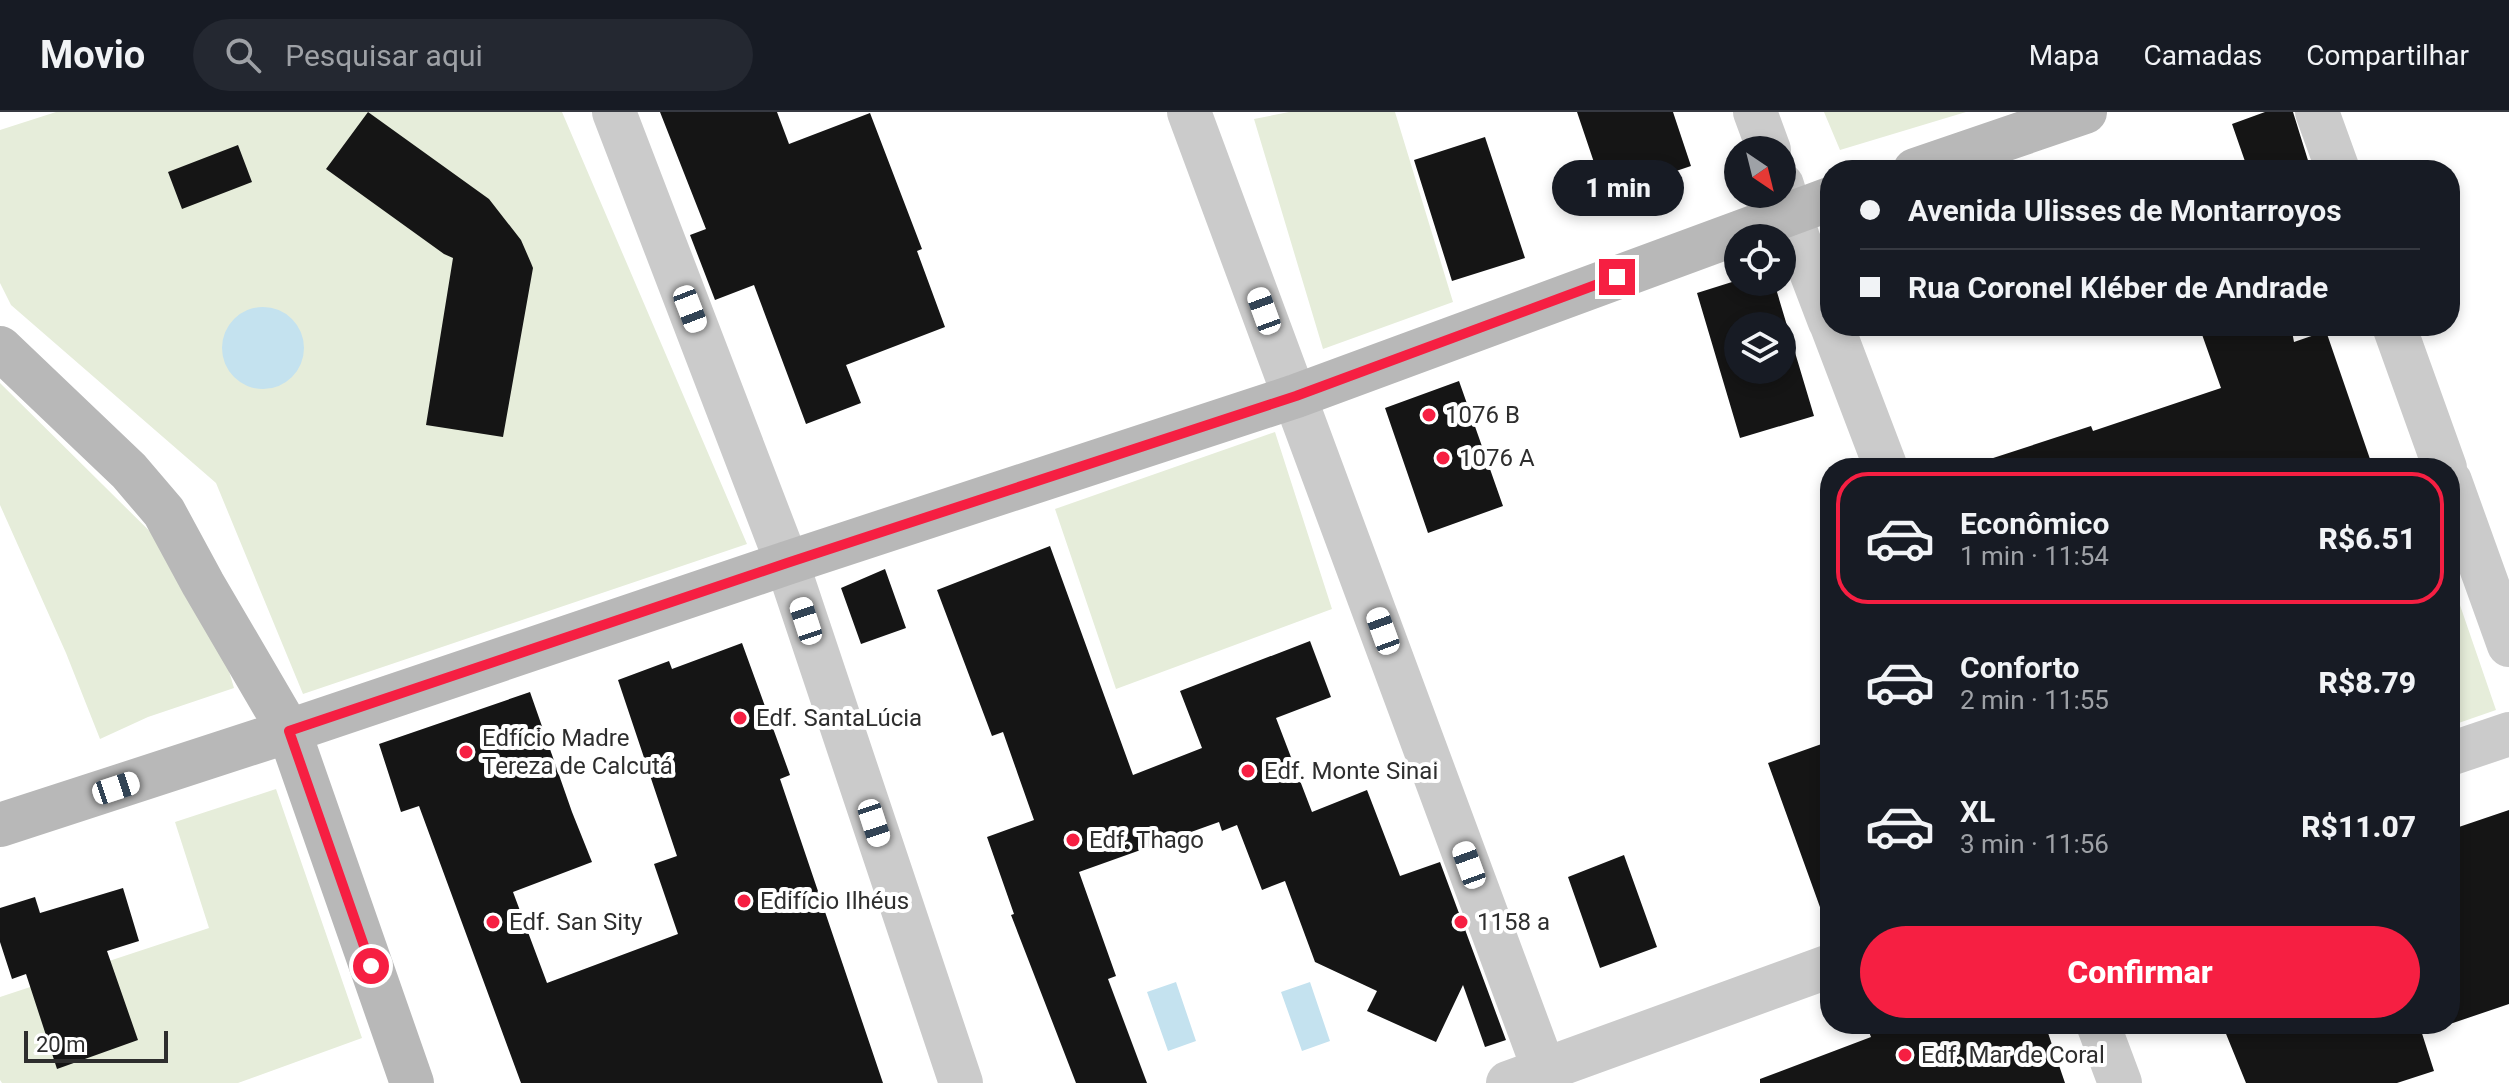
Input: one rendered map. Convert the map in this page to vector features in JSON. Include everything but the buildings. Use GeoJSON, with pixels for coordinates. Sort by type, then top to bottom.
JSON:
{"type":"FeatureCollection","features":[{"type":"Feature","properties":{"kind":"main road"},"geometry":{"type":"LineString","coordinates":[[1944,160],[2085,112]]}},
{"type":"Feature","properties":{"kind":"main road"},"geometry":{"type":"LineString","coordinates":[[0,825],[1296,396],[1801,199]]}},
{"type":"Feature","properties":{"kind":"main road"},"geometry":{"type":"LineString","coordinates":[[0,348],[129,471],[164,512],[289,731],[412,1083]]}},
{"type":"Feature","properties":{"kind":"street"},"geometry":{"type":"LineString","coordinates":[[614,112],[787,563],[961,1083]]}},
{"type":"Feature","properties":{"kind":"street"},"geometry":{"type":"LineString","coordinates":[[1189,112],[1296,396],[1534,1079],[1820,970]]}},
{"type":"Feature","properties":{"kind":"street"},"geometry":{"type":"LineString","coordinates":[[1755,112],[1764,136]]}},
{"type":"Feature","properties":{"kind":"street"},"geometry":{"type":"LineString","coordinates":[[2317,112],[2334,160]]}},
{"type":"Feature","properties":{"kind":"street"},"geometry":{"type":"LineString","coordinates":[[1801,199],[1798,238],[1820,295]]}},
{"type":"Feature","properties":{"kind":"street"},"geometry":{"type":"LineString","coordinates":[[1836,336],[1882,458]]}},
{"type":"Feature","properties":{"kind":"street"},"geometry":{"type":"LineString","coordinates":[[2398,336],[2441,458]]}},
{"type":"Feature","properties":{"kind":"street"},"geometry":{"type":"LineString","coordinates":[[2460,509],[2509,645]]}},
{"type":"Feature","properties":{"kind":"street"},"geometry":{"type":"LineString","coordinates":[[2460,751],[2509,734]]}},
{"type":"Feature","properties":{"kind":"street"},"geometry":{"type":"LineString","coordinates":[[2102,1034],[2120,1083]]}},
{"type":"Feature","properties":{"kind":"green space"},"geometry":{"type":"Polygon","coordinates":[[[56,112],[562,112],[747,544],[303,694],[216,483],[11,305],[0,283],[0,130],[56,112]]]}},
{"type":"Feature","properties":{"kind":"green space"},"geometry":{"type":"Polygon","coordinates":[[[1289,112],[1395,112],[1453,302],[1323,349],[1254,119],[1289,112]]]}},
{"type":"Feature","properties":{"kind":"green space"},"geometry":{"type":"Polygon","coordinates":[[[1824,112],[1966,112],[1840,150],[1824,112]]]}},
{"type":"Feature","properties":{"kind":"green space"},"geometry":{"type":"Polygon","coordinates":[[[0,383],[203,584],[234,688],[148,717],[100,739],[66,653],[0,505],[0,383]]]}},
{"type":"Feature","properties":{"kind":"green space"},"geometry":{"type":"Polygon","coordinates":[[[1275,432],[1332,609],[1116,689],[1055,509],[1275,432]]]}},
{"type":"Feature","properties":{"kind":"green space"},"geometry":{"type":"Polygon","coordinates":[[[2460,605],[2496,710],[2460,723],[2460,605]]]}},
{"type":"Feature","properties":{"kind":"green space"},"geometry":{"type":"Polygon","coordinates":[[[276,789],[362,1038],[238,1083],[2,1083],[0,997],[209,928],[175,822],[276,789]]]}},
{"type":"Feature","properties":{"kind":"water"},"geometry":{"type":"Polygon","coordinates":[[[263,307],[279,310],[292,319],[301,332],[304,348],[301,364],[292,377],[279,386],[263,389],[247,386],[234,377],[225,364],[222,348],[225,332],[234,319],[247,310],[263,307]]]}},
{"type":"Feature","properties":{"kind":"water"},"geometry":{"type":"Polygon","coordinates":[[[1176,982],[1196,1041],[1168,1051],[1147,992],[1176,982]]]}},
{"type":"Feature","properties":{"kind":"water"},"geometry":{"type":"Polygon","coordinates":[[[1310,982],[1330,1041],[1302,1051],[1281,992],[1310,982]]]}},
{"type":"Feature","properties":{"kind":"place","name":"1076 B"},"geometry":{"type":"Point","coordinates":[1429,415]}},
{"type":"Feature","properties":{"kind":"place","name":"1076 A"},"geometry":{"type":"Point","coordinates":[1443,458]}},
{"type":"Feature","properties":{"kind":"place","name":"Edf. SantaLúcia"},"geometry":{"type":"Point","coordinates":[740,718]}},
{"type":"Feature","properties":{"kind":"place","name":"Edfício Madre Tereza de Calcutá"},"geometry":{"type":"Point","coordinates":[466,752]}},
{"type":"Feature","properties":{"kind":"place","name":"Edf. Monte Sinai"},"geometry":{"type":"Point","coordinates":[1248,771]}},
{"type":"Feature","properties":{"kind":"place","name":"Edf. Thago"},"geometry":{"type":"Point","coordinates":[1073,840]}},
{"type":"Feature","properties":{"kind":"place","name":"Edifício Ilhéus"},"geometry":{"type":"Point","coordinates":[744,901]}},
{"type":"Feature","properties":{"kind":"place","name":"Edf. San Sity"},"geometry":{"type":"Point","coordinates":[493,922]}},
{"type":"Feature","properties":{"kind":"place","name":"1158 a"},"geometry":{"type":"Point","coordinates":[1461,922]}},
{"type":"Feature","properties":{"kind":"place","name":"Edf. Mar de Coral"},"geometry":{"type":"Point","coordinates":[1905,1055]}},
{"type":"Feature","properties":{"kind":"route"},"geometry":{"type":"LineString","coordinates":[[371,966],[289,731],[1296,396],[1617,277]]}}]}
